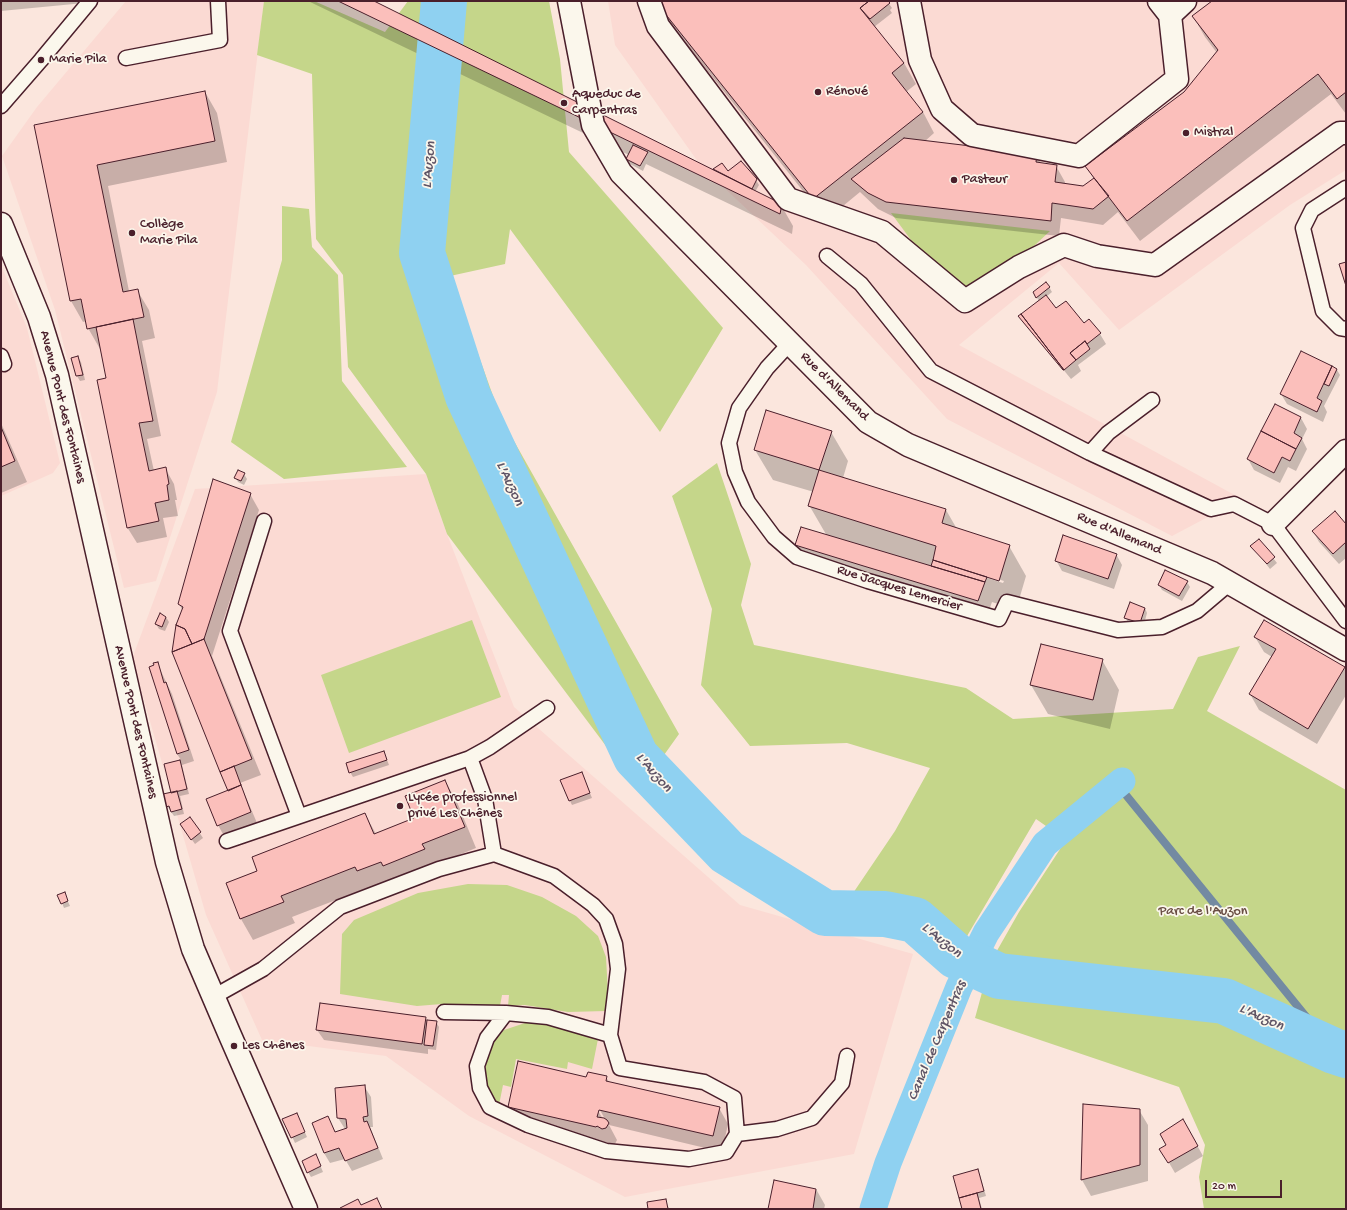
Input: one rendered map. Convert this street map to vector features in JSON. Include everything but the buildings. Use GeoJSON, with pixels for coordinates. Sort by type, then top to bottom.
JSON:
{"type":"FeatureCollection","features":[{"type":"Feature","properties":{"kind":"street","name":"Rue d'Allemand"},"geometry":{"type":"LineString","coordinates":[[569,1],[593,125],[621,173],[868,422],[908,445],[1212,573],[1346,650]]}},
{"type":"Feature","properties":{"kind":"street"},"geometry":{"type":"LineString","coordinates":[[649,1],[658,26],[788,199],[882,232],[965,301],[1019,267],[1064,245],[1097,256],[1155,265],[1340,133],[1346,133]]}},
{"type":"Feature","properties":{"kind":"street"},"geometry":{"type":"LineString","coordinates":[[909,1],[920,60],[942,109],[972,135],[1079,156],[1177,79],[1171,6]]}},
{"type":"Feature","properties":{"kind":"street","name":"Avenue Pont des Fontaines"},"geometry":{"type":"LineString","coordinates":[[1,224],[39,316],[57,375],[167,862],[194,949],[213,997],[306,1209]]}},
{"type":"Feature","properties":{"kind":"street"},"geometry":{"type":"LineString","coordinates":[[1273,524],[1346,451]]}},
{"type":"Feature","properties":{"kind":"lane"},"geometry":{"type":"LineString","coordinates":[[1,106],[90,1]]}},
{"type":"Feature","properties":{"kind":"lane"},"geometry":{"type":"LineString","coordinates":[[126,58],[220,40],[218,1]]}},
{"type":"Feature","properties":{"kind":"lane"},"geometry":{"type":"LineString","coordinates":[[1346,188],[1312,210],[1303,228],[1323,310],[1340,328],[1346,329]]}},
{"type":"Feature","properties":{"kind":"lane"},"geometry":{"type":"LineString","coordinates":[[827,256],[861,284],[930,371],[1090,453],[1211,509],[1234,504],[1273,524],[1346,621]]}},
{"type":"Feature","properties":{"kind":"lane","name":"Rue Jacques Lemercier"},"geometry":{"type":"LineString","coordinates":[[790,343],[767,368],[739,408],[729,444],[735,472],[748,502],[774,537],[797,557],[868,581],[999,619],[1007,602],[1118,630],[1162,627],[1197,611],[1230,583]]}},
{"type":"Feature","properties":{"kind":"lane"},"geometry":{"type":"LineString","coordinates":[[1090,453],[1108,433],[1152,400]]}},
{"type":"Feature","properties":{"kind":"lane"},"geometry":{"type":"LineString","coordinates":[[264,521],[230,631],[299,816]]}},
{"type":"Feature","properties":{"kind":"lane"},"geometry":{"type":"LineString","coordinates":[[227,841],[470,758],[490,747],[547,708]]}},
{"type":"Feature","properties":{"kind":"lane"},"geometry":{"type":"LineString","coordinates":[[470,758],[485,799],[494,854]]}},
{"type":"Feature","properties":{"kind":"lane"},"geometry":{"type":"LineString","coordinates":[[213,997],[263,969],[340,907],[440,869],[494,854],[554,876],[593,905],[606,919],[615,944],[618,969],[610,1035],[620,1068],[704,1082],[734,1098],[737,1134],[726,1152],[690,1159],[606,1150],[528,1125],[490,1107],[480,1088],[477,1066],[487,1038],[506,1013]]}},
{"type":"Feature","properties":{"kind":"lane"},"geometry":{"type":"LineString","coordinates":[[444,1012],[506,1013],[548,1017],[610,1035]]}},
{"type":"Feature","properties":{"kind":"lane"},"geometry":{"type":"LineString","coordinates":[[737,1134],[777,1129],[812,1118],[842,1083],[847,1056]]}},
{"type":"Feature","properties":{"kind":"shaded area","name":"Collège Marie Pila"},"geometry":{"type":"Polygon","coordinates":[[[126,1],[264,1],[217,392],[156,581],[124,588],[55,310],[2,156],[37,107],[126,1]]]}},
{"type":"Feature","properties":{"kind":"shaded area"},"geometry":{"type":"Polygon","coordinates":[[[608,1],[1346,1],[1346,170],[1290,205],[1119,330],[1059,263],[959,345],[1242,499],[1172,536],[947,419],[806,265],[701,166],[615,45],[608,1]]]}},
{"type":"Feature","properties":{"kind":"shaded area"},"geometry":{"type":"Polygon","coordinates":[[[1,265],[27,328],[60,463],[53,473],[1,496],[1,265]]]}},
{"type":"Feature","properties":{"kind":"shaded area","name":"Lycée professionnel privé Les Chênes"},"geometry":{"type":"Polygon","coordinates":[[[426,474],[447,534],[514,707],[740,905],[913,954],[854,1154],[625,1197],[469,1116],[386,1056],[262,1040],[206,915],[132,659],[195,489],[426,474]]]}},
{"type":"Feature","properties":{"kind":"green space"},"geometry":{"type":"Polygon","coordinates":[[[264,1],[314,1],[385,32],[408,1],[549,1],[560,59],[569,152],[723,328],[660,432],[510,229],[505,264],[450,276],[501,418],[679,734],[639,790],[447,534],[426,474],[348,367],[343,275],[316,239],[312,74],[257,55],[264,1]]]}},
{"type":"Feature","properties":{"kind":"green space"},"geometry":{"type":"Polygon","coordinates":[[[282,206],[309,209],[312,247],[338,275],[342,381],[407,467],[284,479],[231,442],[282,260],[282,206]]]}},
{"type":"Feature","properties":{"kind":"green space"},"geometry":{"type":"Polygon","coordinates":[[[891,213],[1050,231],[1034,246],[976,286],[954,286],[937,272],[891,213]]]}},
{"type":"Feature","properties":{"kind":"green space","name":"Parc de l'Auzon"},"geometry":{"type":"Polygon","coordinates":[[[717,463],[751,564],[741,605],[754,645],[966,688],[1013,719],[1173,709],[1198,657],[1240,646],[1207,711],[1346,790],[1346,1209],[1204,1209],[1199,1177],[1205,1145],[1179,1087],[975,1018],[990,963],[1019,912],[1066,840],[1036,819],[960,948],[920,915],[847,902],[895,831],[930,768],[847,743],[750,746],[701,685],[712,609],[672,496],[717,463]]]}},
{"type":"Feature","properties":{"kind":"green space"},"geometry":{"type":"Polygon","coordinates":[[[472,620],[501,697],[349,753],[321,675],[472,620]]]}},
{"type":"Feature","properties":{"kind":"green space"},"geometry":{"type":"Polygon","coordinates":[[[468,884],[507,885],[542,897],[576,916],[598,936],[606,957],[608,994],[606,1011],[568,1012],[525,1005],[508,1006],[509,995],[502,995],[500,1006],[442,1004],[417,1006],[340,994],[342,934],[354,920],[418,893],[468,884]]]}},
{"type":"Feature","properties":{"kind":"green space"},"geometry":{"type":"Polygon","coordinates":[[[528,1022],[538,1022],[598,1039],[592,1069],[568,1062],[567,1069],[516,1059],[511,1087],[503,1085],[499,1105],[491,1098],[486,1086],[485,1069],[491,1045],[504,1030],[528,1022]]]}},
{"type":"Feature","properties":{"kind":"waterway","name":"L'Auzon"},"geometry":{"type":"LineString","coordinates":[[444,1],[422,253],[468,396],[636,757],[727,852],[825,913],[885,914],[915,920],[956,956],[999,976],[1224,1001],[1346,1055]]}},
{"type":"Feature","properties":{"kind":"waterway","name":"Canal de Carpentras"},"geometry":{"type":"LineString","coordinates":[[873,1209],[888,1163],[959,987],[986,933],[1045,844],[1122,781]]}},
{"type":"Feature","properties":{"kind":"waterway"},"geometry":{"type":"LineString","coordinates":[[1117,784],[1334,1051]]}},
{"type":"Feature","properties":{"kind":"place","name":"Marie Pila"},"geometry":{"type":"Point","coordinates":[41,60]}},
{"type":"Feature","properties":{"kind":"place","name":"Rénové"},"geometry":{"type":"Point","coordinates":[818,92]}},
{"type":"Feature","properties":{"kind":"place","name":"Aqueduc de Carpentras"},"geometry":{"type":"Point","coordinates":[564,103]}},
{"type":"Feature","properties":{"kind":"place","name":"Mistral"},"geometry":{"type":"Point","coordinates":[1186,133]}},
{"type":"Feature","properties":{"kind":"place","name":"Pasteur"},"geometry":{"type":"Point","coordinates":[954,180]}},
{"type":"Feature","properties":{"kind":"place","name":"Collège Marie Pila"},"geometry":{"type":"Point","coordinates":[132,233]}},
{"type":"Feature","properties":{"kind":"place","name":"Lycée professionnel privé Les Chênes"},"geometry":{"type":"Point","coordinates":[400,806]}},
{"type":"Feature","properties":{"kind":"place","name":"Les Chênes"},"geometry":{"type":"Point","coordinates":[234,1046]}}]}
